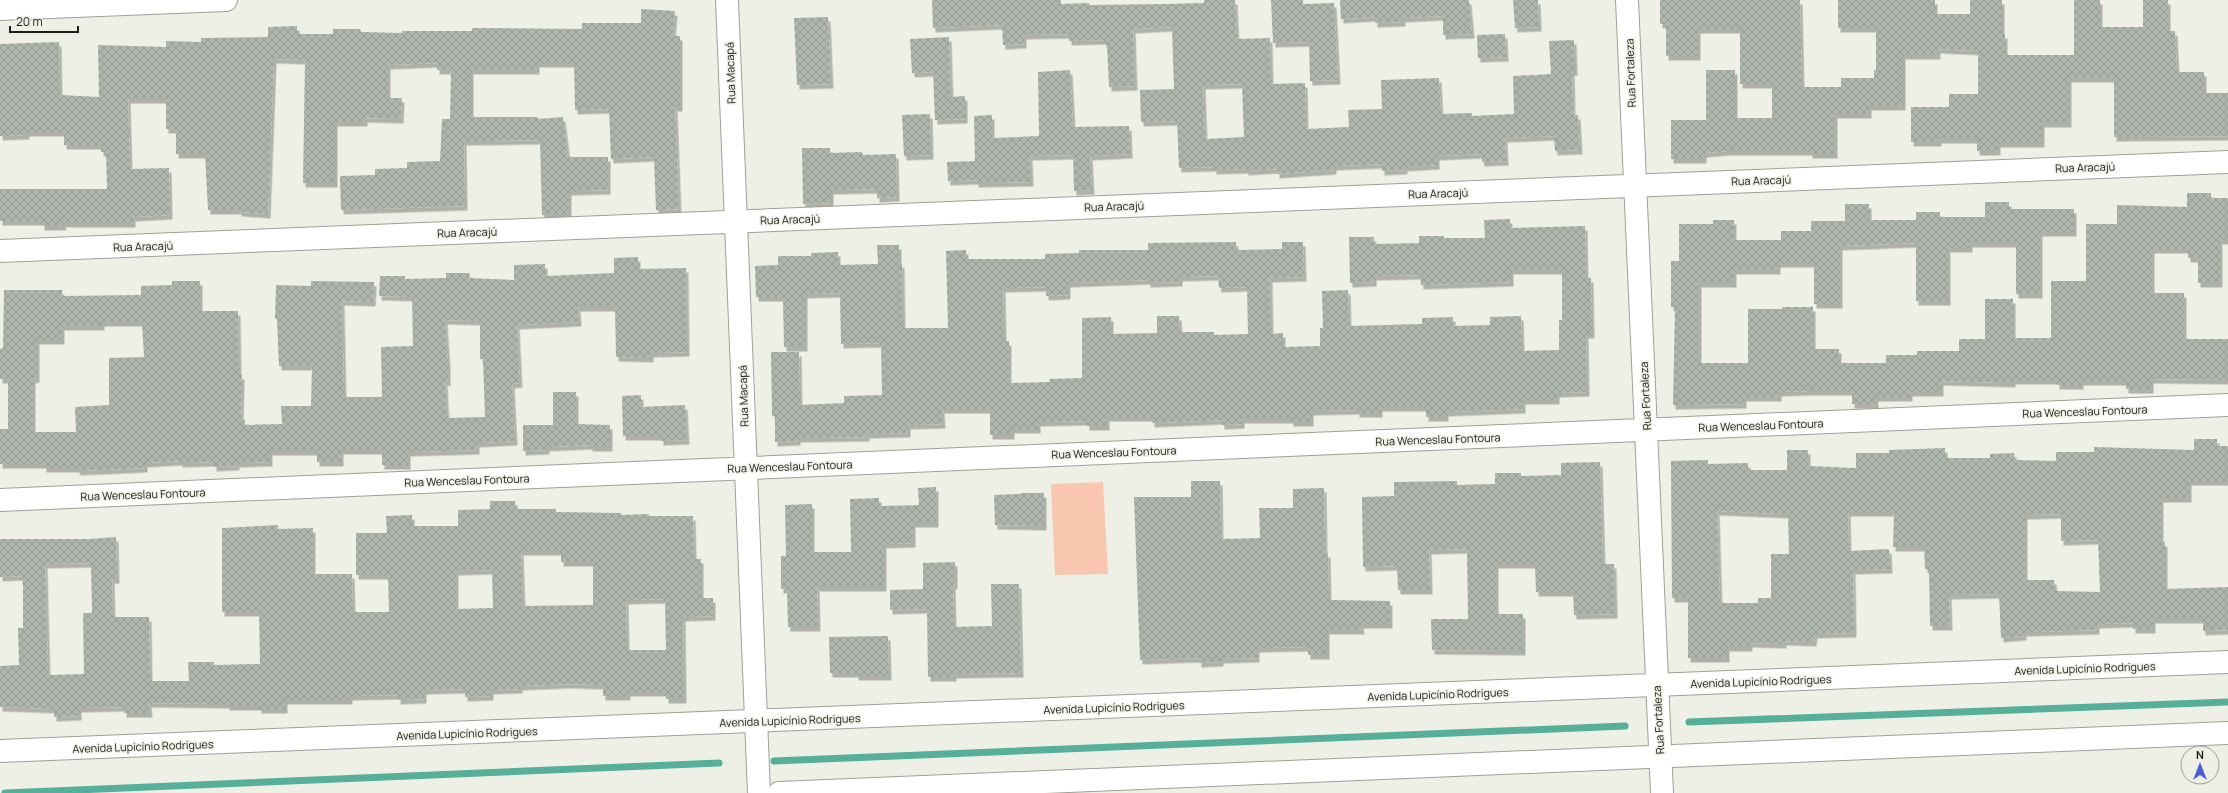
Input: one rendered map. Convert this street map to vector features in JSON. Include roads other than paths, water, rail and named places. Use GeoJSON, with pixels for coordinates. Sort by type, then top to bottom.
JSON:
{"type":"FeatureCollection","features":[{"type":"Feature","properties":{"kind":"street"},"geometry":{"type":"LineString","coordinates":[[0,10],[226,0]]}},
{"type":"Feature","properties":{"kind":"street","name":"Rua Macapá"},"geometry":{"type":"LineString","coordinates":[[727,0],[759,793]]}},
{"type":"Feature","properties":{"kind":"street","name":"Rua Fortaleza"},"geometry":{"type":"LineString","coordinates":[[1627,0],[1662,793]]}},
{"type":"Feature","properties":{"kind":"street","name":"Rua Aracajú"},"geometry":{"type":"LineString","coordinates":[[0,252],[2228,162]]}},
{"type":"Feature","properties":{"kind":"street","name":"Rua Wenceslau Fontoura"},"geometry":{"type":"LineString","coordinates":[[0,500],[2228,405]]}},
{"type":"Feature","properties":{"kind":"street","name":"Avenida Lupicínio Rodrigues"},"geometry":{"type":"LineString","coordinates":[[0,751],[2228,662]]}},
{"type":"Feature","properties":{"kind":"street"},"geometry":{"type":"LineString","coordinates":[[779,793],[2228,733]]}},
{"type":"Feature","properties":{"kind":"waterway"},"geometry":{"type":"LineString","coordinates":[[1689,722],[2228,702]]}},
{"type":"Feature","properties":{"kind":"waterway"},"geometry":{"type":"LineString","coordinates":[[774,761],[1625,726]]}},
{"type":"Feature","properties":{"kind":"waterway"},"geometry":{"type":"LineString","coordinates":[[5,793],[719,763]]}}]}
